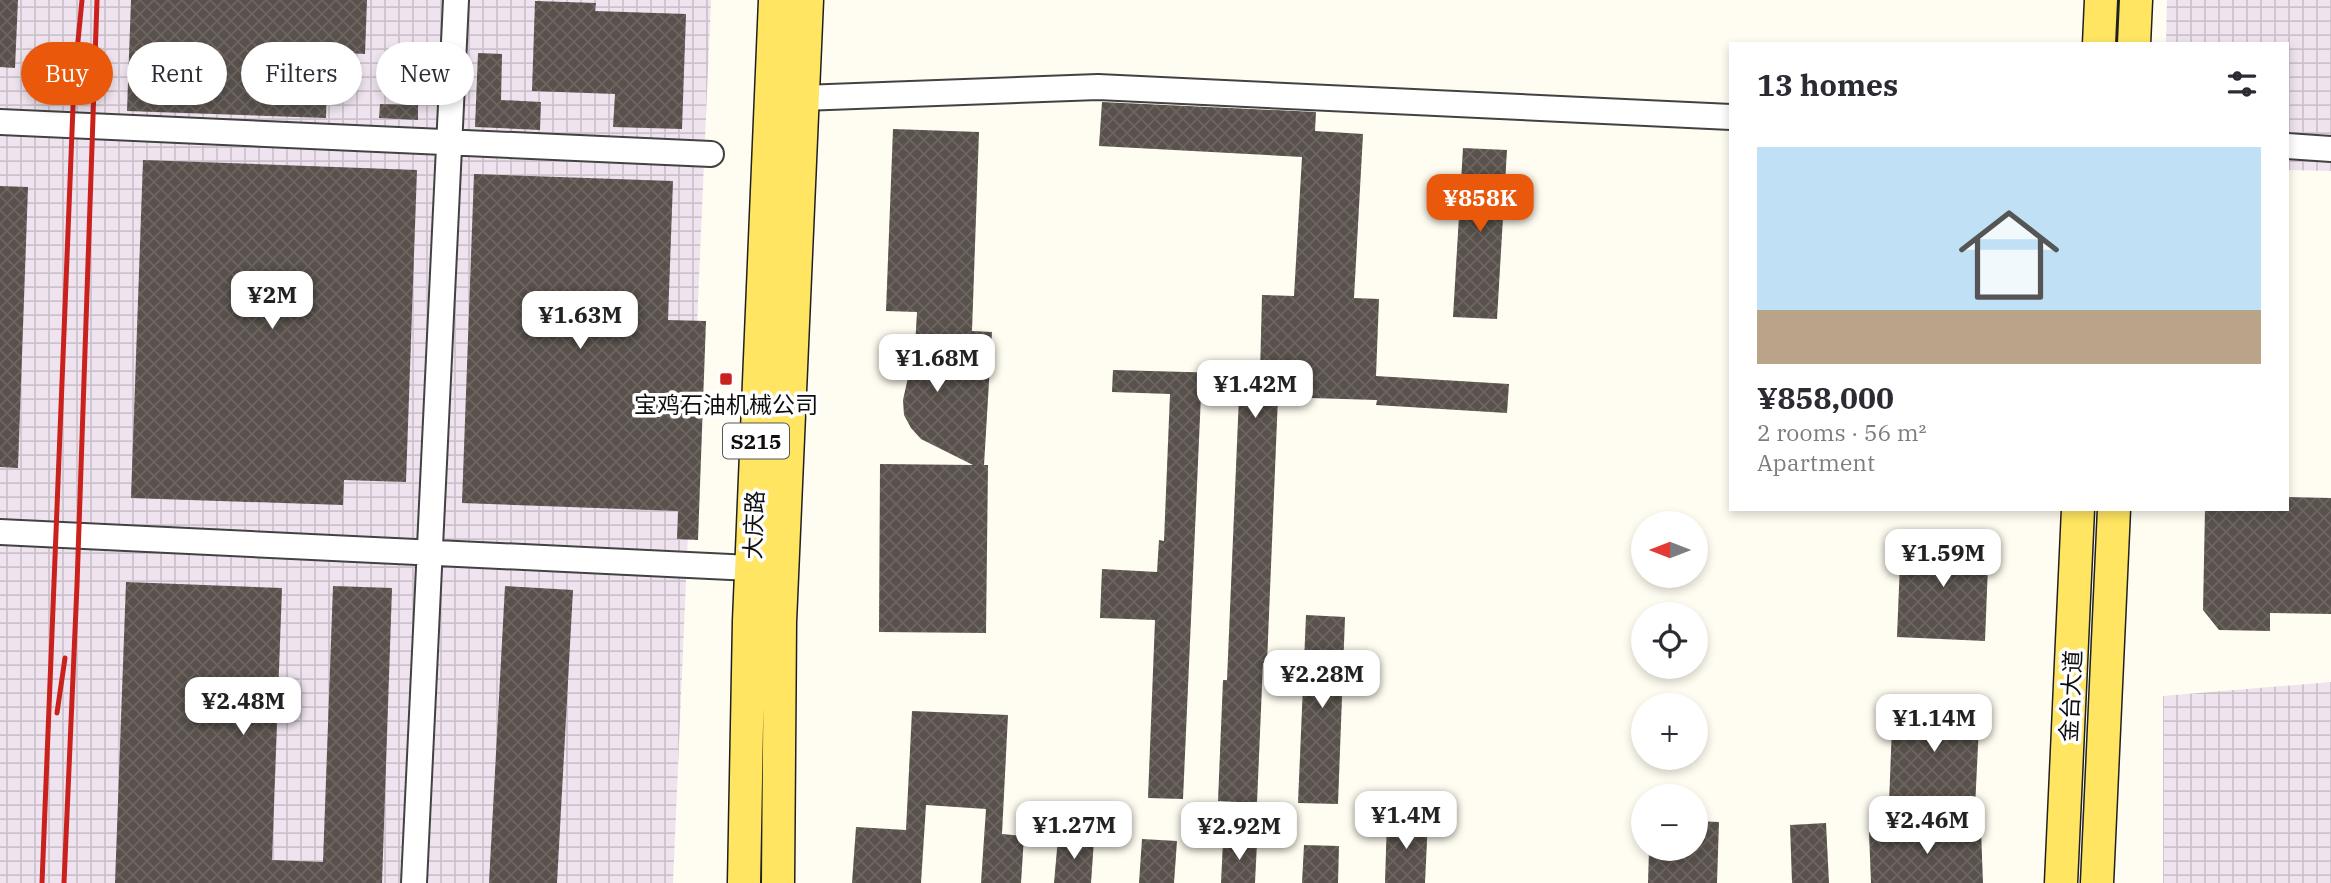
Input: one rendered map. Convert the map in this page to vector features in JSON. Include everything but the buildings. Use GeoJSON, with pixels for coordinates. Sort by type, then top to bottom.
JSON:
{"type":"FeatureCollection","features":[{"type":"Feature","properties":{"kind":"main road","name":"大庆路"},"geometry":{"type":"LineString","coordinates":[[744,883],[751,568],[775,0]]}},
{"type":"Feature","properties":{"kind":"main road","name":"大庆路"},"geometry":{"type":"LineString","coordinates":[[778,883],[780,622],[807,0]]}},
{"type":"Feature","properties":{"kind":"main road"},"geometry":{"type":"LineString","coordinates":[[2099,42],[2101,0]]}},
{"type":"Feature","properties":{"kind":"main road"},"geometry":{"type":"LineString","coordinates":[[2134,42],[2136,0]]}},
{"type":"Feature","properties":{"kind":"main road","name":"金台大道"},"geometry":{"type":"LineString","coordinates":[[2061,883],[2078,511]]}},
{"type":"Feature","properties":{"kind":"main road","name":"金台大道"},"geometry":{"type":"LineString","coordinates":[[2097,883],[2113,511]]}},
{"type":"Feature","properties":{"kind":"street"},"geometry":{"type":"LineString","coordinates":[[414,883],[456,0]]}},
{"type":"Feature","properties":{"kind":"street"},"geometry":{"type":"LineString","coordinates":[[802,98],[1098,87],[1729,117]]}},
{"type":"Feature","properties":{"kind":"street"},"geometry":{"type":"LineString","coordinates":[[0,122],[711,154]]}},
{"type":"Feature","properties":{"kind":"street"},"geometry":{"type":"LineString","coordinates":[[2289,146],[2331,149]]}},
{"type":"Feature","properties":{"kind":"street"},"geometry":{"type":"LineString","coordinates":[[0,532],[751,568]]}},
{"type":"Feature","properties":{"kind":"shaded area"},"geometry":{"type":"Polygon","coordinates":[[[0,0],[711,0],[673,883],[0,883],[0,0]]]}},
{"type":"Feature","properties":{"kind":"shaded area"},"geometry":{"type":"Polygon","coordinates":[[[2167,0],[2331,0],[2331,171],[2289,170],[2289,42],[2166,42],[2167,0]]]}},
{"type":"Feature","properties":{"kind":"shaded area"},"geometry":{"type":"Polygon","coordinates":[[[2331,682],[2331,883],[2163,883],[2163,696],[2331,682]]]}},
{"type":"Feature","properties":{"kind":"railway"},"geometry":{"type":"LineString","coordinates":[[42,883],[74,82],[82,0]]}},
{"type":"Feature","properties":{"kind":"railway"},"geometry":{"type":"LineString","coordinates":[[64,883],[97,0]]}},
{"type":"Feature","properties":{"kind":"railway"},"geometry":{"type":"LineString","coordinates":[[57,713],[65,658]]}},
{"type":"Feature","properties":{"kind":"place","name":"宝鸡石油机械公司"},"geometry":{"type":"Point","coordinates":[726,379]}}]}
